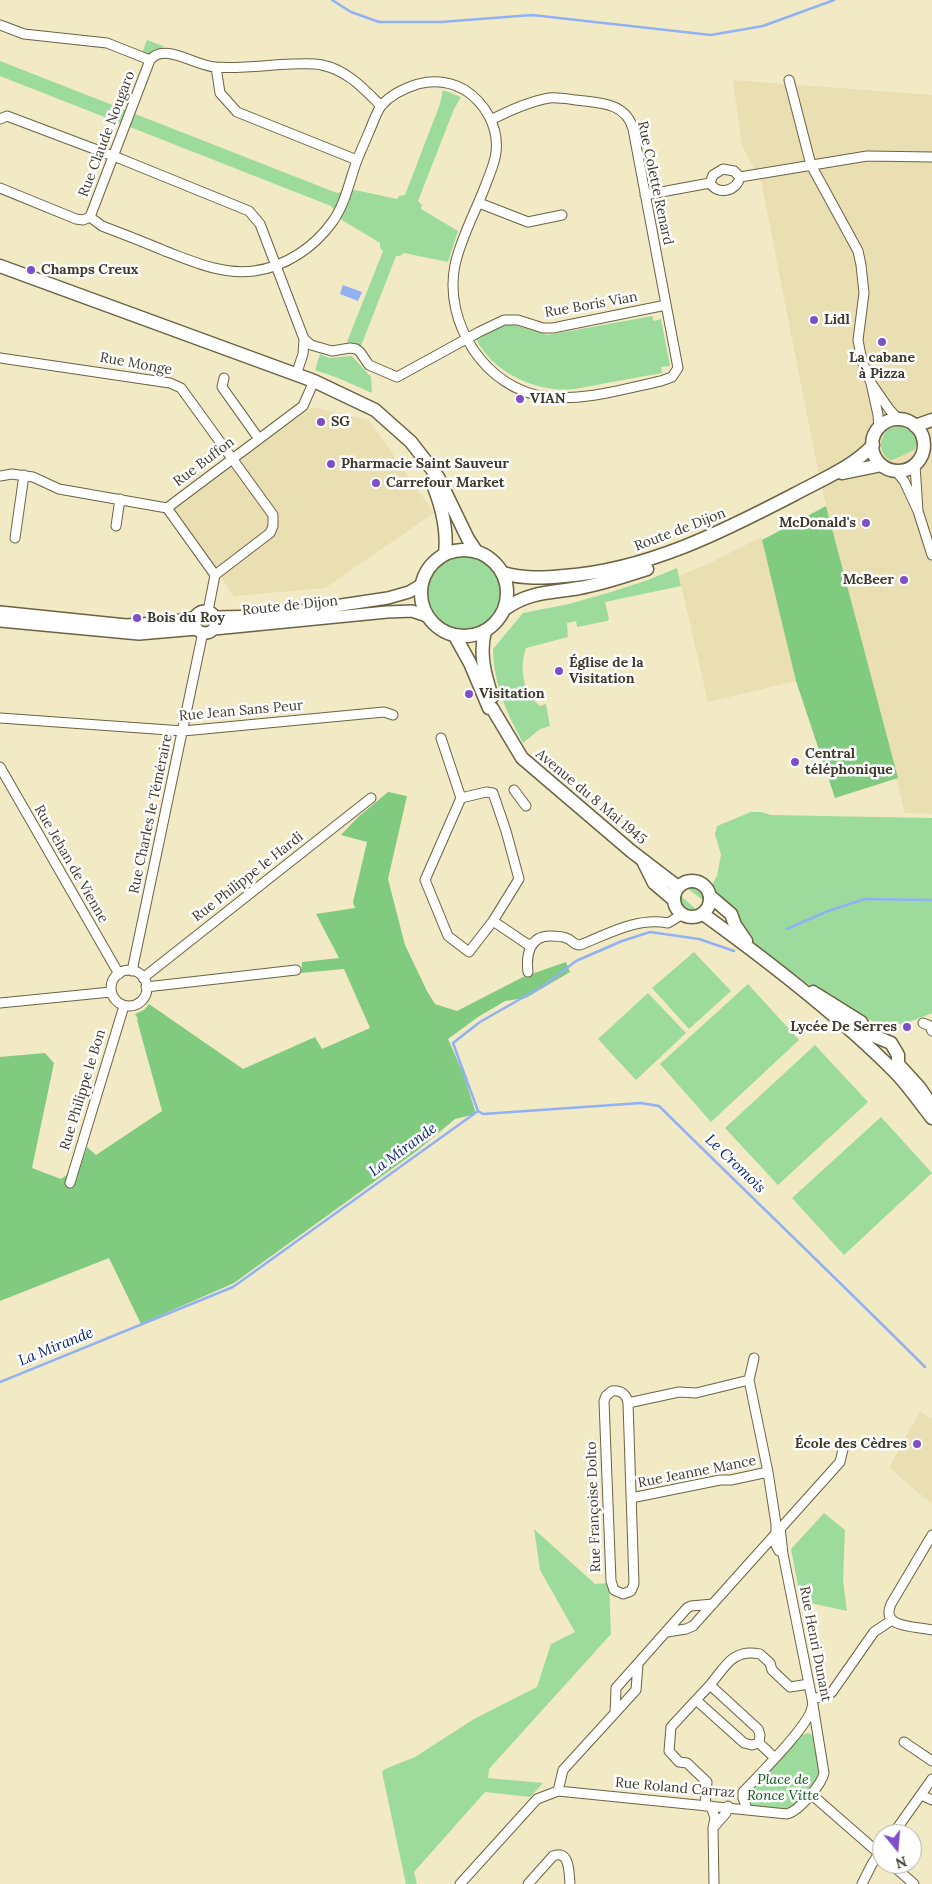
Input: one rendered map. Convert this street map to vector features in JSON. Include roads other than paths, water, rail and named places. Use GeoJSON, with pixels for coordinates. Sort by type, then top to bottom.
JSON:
{"type":"FeatureCollection","features":[{"type":"Feature","properties":{"kind":"main road"},"geometry":{"type":"LineString","coordinates":[[0,266],[314,381],[381,413],[411,442],[438,477],[468,539],[476,551]]}},
{"type":"Feature","properties":{"kind":"main road"},"geometry":{"type":"LineString","coordinates":[[899,420],[910,422],[915,426],[928,438],[923,452],[915,465],[903,471],[896,471],[882,465],[876,458],[873,445],[879,428],[888,422],[899,420]]}},
{"type":"Feature","properties":{"kind":"main road"},"geometry":{"type":"LineString","coordinates":[[915,426],[932,420]]}},
{"type":"Feature","properties":{"kind":"main road"},"geometry":{"type":"LineString","coordinates":[[411,442],[437,494],[444,519],[445,554]]}},
{"type":"Feature","properties":{"kind":"main road","name":"Route de Dijon"},"geometry":{"type":"LineString","coordinates":[[503,573],[519,578],[535,579],[594,573],[616,569],[668,554],[736,525],[828,477],[864,455],[873,445]]}},
{"type":"Feature","properties":{"kind":"main road","name":"Route de Dijon"},"geometry":{"type":"LineString","coordinates":[[828,477],[869,466],[882,465]]}},
{"type":"Feature","properties":{"kind":"main road"},"geometry":{"type":"LineString","coordinates":[[505,608],[531,594],[578,588],[653,568],[736,525]]}},
{"type":"Feature","properties":{"kind":"main road"},"geometry":{"type":"LineString","coordinates":[[460,550],[476,551],[492,560],[503,573],[508,591],[505,608],[497,622],[485,631],[470,636],[455,636],[436,627],[427,616],[422,604],[421,585],[428,569],[445,554],[460,550]]}},
{"type":"Feature","properties":{"kind":"main road","name":"Avenue du 8 Mai 1945"},"geometry":{"type":"LineString","coordinates":[[485,631],[482,655],[485,673],[494,701],[492,708],[522,758],[637,856],[678,887]]}},
{"type":"Feature","properties":{"kind":"main road"},"geometry":{"type":"LineString","coordinates":[[455,636],[470,663],[489,708],[492,708]]}},
{"type":"Feature","properties":{"kind":"main road"},"geometry":{"type":"LineString","coordinates":[[637,856],[646,866],[656,886],[674,900]]}},
{"type":"Feature","properties":{"kind":"main road"},"geometry":{"type":"LineString","coordinates":[[710,896],[709,906],[703,914],[693,917],[683,914],[675,906],[674,900],[678,887],[683,883],[694,881],[705,886],[710,896],[731,914],[740,934],[760,956]]}},
{"type":"Feature","properties":{"kind":"main road"},"geometry":{"type":"LineString","coordinates":[[703,914],[784,975],[892,1064],[919,1087],[932,1106]]}},
{"type":"Feature","properties":{"kind":"main road"},"geometry":{"type":"LineString","coordinates":[[784,975],[850,1014],[861,1022],[866,1033],[879,1039],[888,1040],[898,1055],[892,1064]]}},
{"type":"Feature","properties":{"kind":"main road"},"geometry":{"type":"LineString","coordinates":[[892,1064],[895,1072],[932,1118]]}},
{"type":"Feature","properties":{"kind":"street"},"geometry":{"type":"LineString","coordinates":[[0,25],[24,34],[107,43],[150,60],[156,56],[168,53],[176,54],[201,65],[216,67],[323,65],[350,77],[381,106]]}},
{"type":"Feature","properties":{"kind":"street","name":"Rue Claude Nougaro"},"geometry":{"type":"LineString","coordinates":[[90,217],[150,60]]}},
{"type":"Feature","properties":{"kind":"street"},"geometry":{"type":"LineString","coordinates":[[216,67],[220,93],[225,101],[237,112],[357,160]]}},
{"type":"Feature","properties":{"kind":"street"},"geometry":{"type":"LineString","coordinates":[[789,80],[811,165],[858,251],[864,293],[858,340],[862,361],[871,383],[879,428]]}},
{"type":"Feature","properties":{"kind":"street"},"geometry":{"type":"LineString","coordinates":[[0,188],[76,219],[83,220],[90,217],[102,226],[211,268],[247,272],[276,265],[301,253],[332,223],[343,203],[357,160],[381,106],[391,96],[421,83],[440,82],[456,86],[471,94],[492,120],[496,151],[493,165],[461,247],[454,275],[456,307],[466,339]]}},
{"type":"Feature","properties":{"kind":"street","name":"Rue Colette Renard"},"geometry":{"type":"LineString","coordinates":[[466,339],[478,357],[504,380],[522,390],[545,397],[581,397],[661,381],[672,377],[678,368],[632,126],[626,115],[618,108],[602,103],[551,98],[517,107],[492,120]]}},
{"type":"Feature","properties":{"kind":"street"},"geometry":{"type":"LineString","coordinates":[[0,118],[7,116],[114,156],[249,211],[260,224],[304,339],[303,354],[296,375]]}},
{"type":"Feature","properties":{"kind":"street"},"geometry":{"type":"LineString","coordinates":[[740,177],[867,156],[932,157]]}},
{"type":"Feature","properties":{"kind":"street"},"geometry":{"type":"LineString","coordinates":[[710,183],[713,175],[723,169],[734,171],[740,177]]}},
{"type":"Feature","properties":{"kind":"street"},"geometry":{"type":"LineString","coordinates":[[710,183],[717,189],[728,190],[737,185],[740,177]]}},
{"type":"Feature","properties":{"kind":"street"},"geometry":{"type":"LineString","coordinates":[[645,195],[710,183]]}},
{"type":"Feature","properties":{"kind":"street"},"geometry":{"type":"LineString","coordinates":[[479,203],[528,222],[562,215]]}},
{"type":"Feature","properties":{"kind":"street","name":"Rue Boris Vian"},"geometry":{"type":"LineString","coordinates":[[304,339],[311,345],[332,351],[356,349],[371,366],[397,378],[504,320],[518,320],[543,328],[554,328],[666,305]]}},
{"type":"Feature","properties":{"kind":"street","name":"Rue Monge"},"geometry":{"type":"LineString","coordinates":[[0,358],[170,383],[183,390],[273,515],[273,526],[270,533],[215,575]]}},
{"type":"Feature","properties":{"kind":"street"},"geometry":{"type":"LineString","coordinates":[[224,378],[222,387],[259,440]]}},
{"type":"Feature","properties":{"kind":"street","name":"Rue Buffon"},"geometry":{"type":"LineString","coordinates":[[167,508],[303,406],[314,381]]}},
{"type":"Feature","properties":{"kind":"street"},"geometry":{"type":"LineString","coordinates":[[871,383],[889,410],[899,420]]}},
{"type":"Feature","properties":{"kind":"street"},"geometry":{"type":"LineString","coordinates":[[915,465],[918,510]]}},
{"type":"Feature","properties":{"kind":"street"},"geometry":{"type":"LineString","coordinates":[[896,471],[904,482],[918,510],[932,555]]}},
{"type":"Feature","properties":{"kind":"street"},"geometry":{"type":"LineString","coordinates":[[15,538],[24,475]]}},
{"type":"Feature","properties":{"kind":"street"},"geometry":{"type":"LineString","coordinates":[[0,476],[24,475],[58,489],[167,508],[215,575],[212,614],[216,623],[202,627]]}},
{"type":"Feature","properties":{"kind":"street"},"geometry":{"type":"LineString","coordinates":[[116,526],[120,499]]}},
{"type":"Feature","properties":{"kind":"street","name":"Route de Dijon"},"geometry":{"type":"LineString","coordinates":[[202,627],[201,612],[268,616],[388,598],[409,592],[421,585]]}},
{"type":"Feature","properties":{"kind":"street","name":"Route de Dijon"},"geometry":{"type":"LineString","coordinates":[[0,612],[126,624],[170,622],[202,627]]}},
{"type":"Feature","properties":{"kind":"street","name":"Route de Dijon"},"geometry":{"type":"LineString","coordinates":[[0,621],[139,634],[387,612],[412,612],[427,616]]}},
{"type":"Feature","properties":{"kind":"street"},"geometry":{"type":"LineString","coordinates":[[0,617],[17,613]]}},
{"type":"Feature","properties":{"kind":"street","name":"Rue Charles le Téméraire"},"geometry":{"type":"LineString","coordinates":[[132,971],[183,731],[202,627]]}},
{"type":"Feature","properties":{"kind":"street","name":"Rue Jean Sans Peur"},"geometry":{"type":"LineString","coordinates":[[0,718],[183,731],[384,712],[393,715]]}},
{"type":"Feature","properties":{"kind":"street"},"geometry":{"type":"LineString","coordinates":[[441,738],[461,798],[425,880],[448,936],[469,952],[519,879],[493,793],[486,792],[461,798]]}},
{"type":"Feature","properties":{"kind":"street","name":"Rue Jehan de Vienne"},"geometry":{"type":"LineString","coordinates":[[0,767],[119,974]]}},
{"type":"Feature","properties":{"kind":"street"},"geometry":{"type":"LineString","coordinates":[[514,790],[526,806]]}},
{"type":"Feature","properties":{"kind":"street","name":"Rue Philippe le Hardi"},"geometry":{"type":"LineString","coordinates":[[145,982],[370,798]]}},
{"type":"Feature","properties":{"kind":"street"},"geometry":{"type":"LineString","coordinates":[[528,972],[527,957],[533,944],[538,939],[556,936],[566,938],[575,945],[580,945],[638,922],[668,923],[683,914]]}},
{"type":"Feature","properties":{"kind":"street"},"geometry":{"type":"LineString","coordinates":[[492,921],[527,944],[533,944]]}},
{"type":"Feature","properties":{"kind":"street"},"geometry":{"type":"LineString","coordinates":[[145,982],[144,998],[130,1006],[124,1006],[115,1000],[111,992],[112,981],[119,974],[132,971],[145,982],[296,970]]}},
{"type":"Feature","properties":{"kind":"street"},"geometry":{"type":"LineString","coordinates":[[0,1003],[111,992]]}},
{"type":"Feature","properties":{"kind":"street","name":"Rue Philippe le Bon"},"geometry":{"type":"LineString","coordinates":[[70,1183],[124,1006]]}},
{"type":"Feature","properties":{"kind":"street"},"geometry":{"type":"LineString","coordinates":[[923,1023],[930,1026],[932,1031]]}},
{"type":"Feature","properties":{"kind":"street"},"geometry":{"type":"LineString","coordinates":[[628,1403],[679,1392],[703,1392],[749,1380],[754,1358]]}},
{"type":"Feature","properties":{"kind":"street","name":"Rue Henri Dunant"},"geometry":{"type":"LineString","coordinates":[[749,1380],[768,1472],[781,1553],[819,1740],[824,1775],[823,1780],[811,1794]]}},
{"type":"Feature","properties":{"kind":"street","name":"Rue Françoise Dolto"},"geometry":{"type":"LineString","coordinates":[[617,1390],[624,1394],[628,1403],[634,1584],[630,1591],[623,1594],[614,1590],[611,1581],[604,1401],[609,1393],[617,1390]]}},
{"type":"Feature","properties":{"kind":"street"},"geometry":{"type":"LineString","coordinates":[[667,1632],[686,1630],[693,1626],[840,1462],[844,1445]]}},
{"type":"Feature","properties":{"kind":"street","name":"Rue Jeanne Mance"},"geometry":{"type":"LineString","coordinates":[[631,1498],[768,1472]]}},
{"type":"Feature","properties":{"kind":"street"},"geometry":{"type":"LineString","coordinates":[[773,1504],[788,1519]]}},
{"type":"Feature","properties":{"kind":"street"},"geometry":{"type":"LineString","coordinates":[[932,1535],[890,1606],[889,1615],[892,1620],[907,1627],[932,1630]]}},
{"type":"Feature","properties":{"kind":"street"},"geometry":{"type":"LineString","coordinates":[[759,1552],[767,1549],[781,1553]]}},
{"type":"Feature","properties":{"kind":"street"},"geometry":{"type":"LineString","coordinates":[[615,1713],[616,1688],[687,1608],[713,1604]]}},
{"type":"Feature","properties":{"kind":"street"},"geometry":{"type":"LineString","coordinates":[[713,1828],[726,1813],[728,1806],[744,1792],[798,1732],[810,1716],[812,1699],[828,1695],[832,1692],[874,1632],[892,1620]]}},
{"type":"Feature","properties":{"kind":"street"},"geometry":{"type":"LineString","coordinates":[[714,1884],[714,1816],[708,1806],[707,1782],[687,1763],[679,1762],[669,1751],[671,1727],[734,1657],[742,1653],[760,1654],[770,1663],[772,1670],[790,1687],[808,1684]]}},
{"type":"Feature","properties":{"kind":"street"},"geometry":{"type":"LineString","coordinates":[[460,1884],[537,1800],[558,1790],[563,1770],[636,1690],[638,1664]]}},
{"type":"Feature","properties":{"kind":"street"},"geometry":{"type":"LineString","coordinates":[[710,1685],[758,1729],[760,1735],[758,1743]]}},
{"type":"Feature","properties":{"kind":"street"},"geometry":{"type":"LineString","coordinates":[[696,1700],[744,1743],[752,1745],[758,1743]]}},
{"type":"Feature","properties":{"kind":"street"},"geometry":{"type":"LineString","coordinates":[[798,1732],[803,1729],[810,1730],[819,1740]]}},
{"type":"Feature","properties":{"kind":"street"},"geometry":{"type":"LineString","coordinates":[[904,1742],[932,1761]]}},
{"type":"Feature","properties":{"kind":"street"},"geometry":{"type":"LineString","coordinates":[[758,1743],[774,1758]]}},
{"type":"Feature","properties":{"kind":"street"},"geometry":{"type":"LineString","coordinates":[[900,1824],[932,1780]]}},
{"type":"Feature","properties":{"kind":"street","name":"Rue Roland Carraz"},"geometry":{"type":"LineString","coordinates":[[558,1790],[708,1806],[728,1806],[789,1814],[797,1810],[811,1794]]}},
{"type":"Feature","properties":{"kind":"street"},"geometry":{"type":"LineString","coordinates":[[744,1792],[742,1798],[747,1808]]}},
{"type":"Feature","properties":{"kind":"street"},"geometry":{"type":"LineString","coordinates":[[811,1794],[872,1845]]}},
{"type":"Feature","properties":{"kind":"street"},"geometry":{"type":"LineString","coordinates":[[921,1795],[932,1800]]}},
{"type":"Feature","properties":{"kind":"street"},"geometry":{"type":"LineString","coordinates":[[528,1884],[553,1856],[558,1855],[567,1861],[570,1884]]}},
{"type":"Feature","properties":{"kind":"street"},"geometry":{"type":"LineString","coordinates":[[862,1884],[872,1868]]}},
{"type":"Feature","properties":{"kind":"street"},"geometry":{"type":"LineString","coordinates":[[902,1874],[914,1884]]}},
{"type":"Feature","properties":{"kind":"water"},"geometry":{"type":"Polygon","coordinates":[[[343,285],[362,292],[358,301],[340,294],[343,285]]]}},
{"type":"Feature","properties":{"kind":"waterway"},"geometry":{"type":"LineString","coordinates":[[332,0],[351,12],[379,22],[441,22],[532,15],[711,35],[763,26],[834,0]]}},
{"type":"Feature","properties":{"kind":"waterway","name":"La Mirande"},"geometry":{"type":"LineString","coordinates":[[787,929],[828,911],[865,899],[932,900]]}},
{"type":"Feature","properties":{"kind":"waterway","name":"La Mirande"},"geometry":{"type":"LineString","coordinates":[[0,1382],[233,1287],[478,1111],[453,1043],[480,1022],[545,985],[576,961],[622,941],[650,932],[699,939],[734,951]]}},
{"type":"Feature","properties":{"kind":"waterway","name":"Le Cromois"},"geometry":{"type":"LineString","coordinates":[[478,1111],[483,1114],[641,1103],[659,1106],[925,1367]]}},
{"type":"Feature","properties":{"kind":"place","name":"Champs Creux"},"geometry":{"type":"Point","coordinates":[31,270]}},
{"type":"Feature","properties":{"kind":"place","name":"Lidl"},"geometry":{"type":"Point","coordinates":[814,320]}},
{"type":"Feature","properties":{"kind":"place","name":"La cabane à Pizza"},"geometry":{"type":"Point","coordinates":[882,342]}},
{"type":"Feature","properties":{"kind":"place","name":"VIAN"},"geometry":{"type":"Point","coordinates":[520,399]}},
{"type":"Feature","properties":{"kind":"place","name":"SG"},"geometry":{"type":"Point","coordinates":[321,422]}},
{"type":"Feature","properties":{"kind":"place","name":"Pharmacie Saint Sauveur"},"geometry":{"type":"Point","coordinates":[331,464]}},
{"type":"Feature","properties":{"kind":"place","name":"Carrefour Market"},"geometry":{"type":"Point","coordinates":[376,483]}},
{"type":"Feature","properties":{"kind":"place","name":"McDonald's"},"geometry":{"type":"Point","coordinates":[866,523]}},
{"type":"Feature","properties":{"kind":"place","name":"McBeer"},"geometry":{"type":"Point","coordinates":[904,580]}},
{"type":"Feature","properties":{"kind":"place","name":"Bois du Roy"},"geometry":{"type":"Point","coordinates":[137,618]}},
{"type":"Feature","properties":{"kind":"place","name":"Église de la Visitation"},"geometry":{"type":"Point","coordinates":[559,671]}},
{"type":"Feature","properties":{"kind":"place","name":"Visitation"},"geometry":{"type":"Point","coordinates":[469,694]}},
{"type":"Feature","properties":{"kind":"place","name":"Central téléphonique"},"geometry":{"type":"Point","coordinates":[795,762]}},
{"type":"Feature","properties":{"kind":"place","name":"Lycée De Serres"},"geometry":{"type":"Point","coordinates":[907,1027]}},
{"type":"Feature","properties":{"kind":"place","name":"École des Cèdres"},"geometry":{"type":"Point","coordinates":[917,1444]}},
{"type":"Feature","properties":{"kind":"park label","name":"Place de Ronce Vitte"},"geometry":{"type":"Point","coordinates":[783,1788]}}]}
